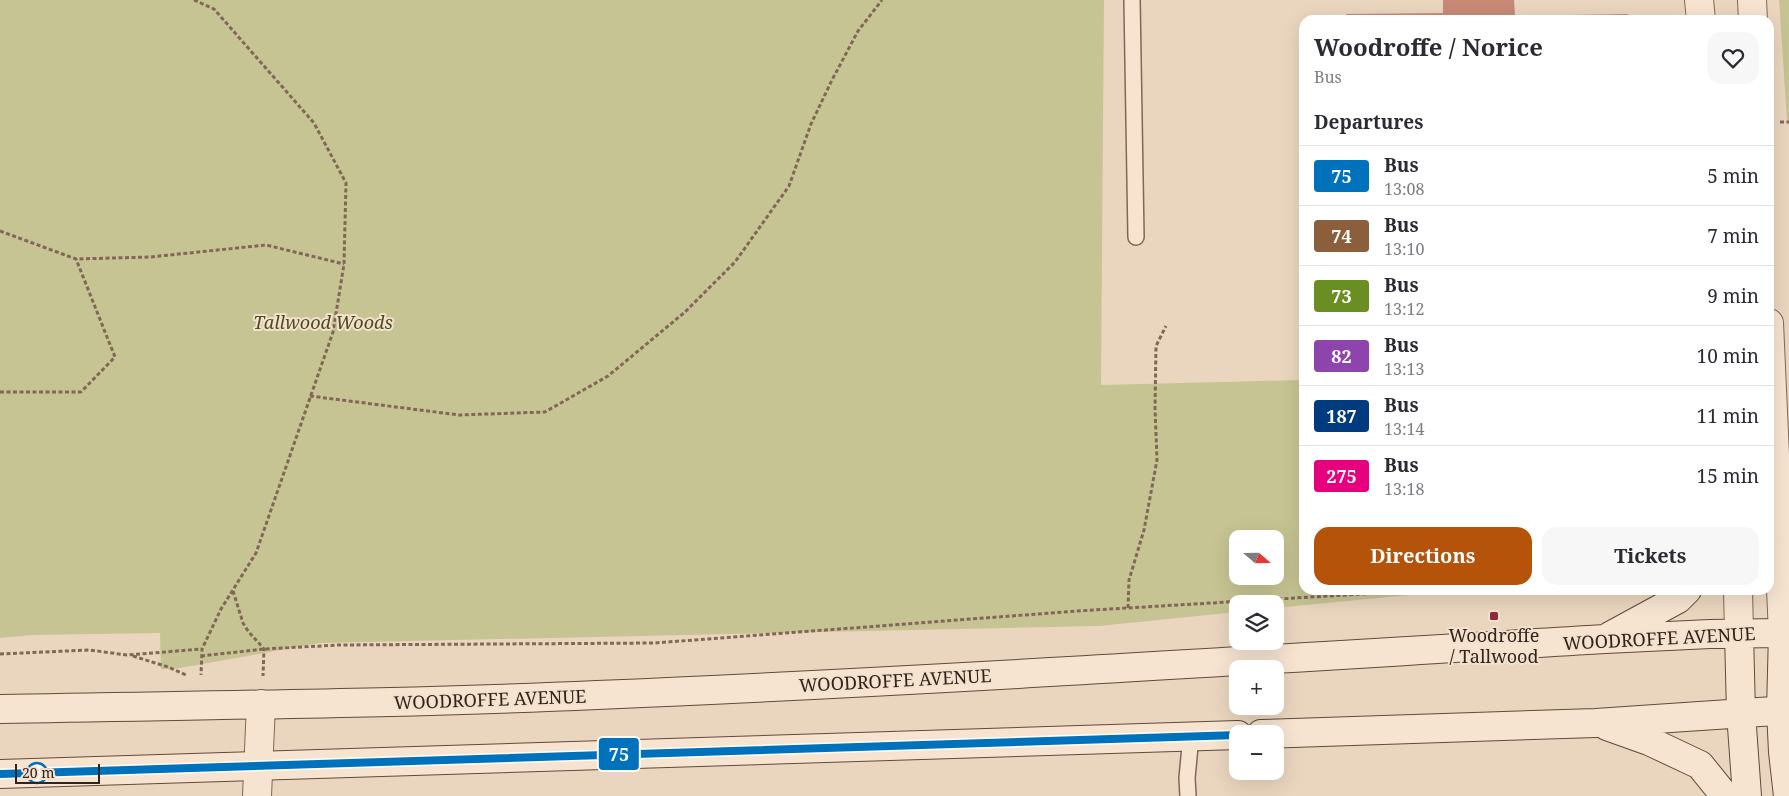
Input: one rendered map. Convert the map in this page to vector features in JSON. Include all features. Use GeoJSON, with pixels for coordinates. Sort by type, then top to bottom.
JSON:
{"type":"FeatureCollection","features":[{"type":"Feature","properties":{"kind":"main road"},"geometry":{"type":"LineString","coordinates":[[1699,0],[1700,15]]}},
{"type":"Feature","properties":{"kind":"main road"},"geometry":{"type":"LineString","coordinates":[[1752,0],[1753,15]]}},
{"type":"Feature","properties":{"kind":"main road"},"geometry":{"type":"LineString","coordinates":[[1774,391],[1784,528],[1786,633],[1783,752],[1788,796]]}},
{"type":"Feature","properties":{"kind":"main road"},"geometry":{"type":"LineString","coordinates":[[1605,639],[1682,595]]}},
{"type":"Feature","properties":{"kind":"main road"},"geometry":{"type":"LineString","coordinates":[[1738,595],[1741,713],[1747,796]]}},
{"type":"Feature","properties":{"kind":"main road","name":"WOODROFFE AVENUE"},"geometry":{"type":"LineString","coordinates":[[0,709],[595,696],[1605,639],[1739,633],[1786,633]]}},
{"type":"Feature","properties":{"kind":"main road"},"geometry":{"type":"LineString","coordinates":[[257,796],[261,704]]}},
{"type":"Feature","properties":{"kind":"main road"},"geometry":{"type":"LineString","coordinates":[[1284,733],[1596,723],[1785,710]]}},
{"type":"Feature","properties":{"kind":"main road"},"geometry":{"type":"LineString","coordinates":[[1596,723],[1649,741],[1700,765],[1725,796]]}},
{"type":"Feature","properties":{"kind":"main road"},"geometry":{"type":"LineString","coordinates":[[0,774],[1229,734]]}},
{"type":"Feature","properties":{"kind":"lane"},"geometry":{"type":"LineString","coordinates":[[1132,0],[1136,237]]}},
{"type":"Feature","properties":{"kind":"lane"},"geometry":{"type":"LineString","coordinates":[[1188,796],[1187,778],[1191,736]]}},
{"type":"Feature","properties":{"kind":"path"},"geometry":{"type":"LineString","coordinates":[[194,0],[214,9],[314,123],[346,183],[344,264],[333,332],[256,553],[221,609],[202,649],[202,675]]}},
{"type":"Feature","properties":{"kind":"path"},"geometry":{"type":"LineString","coordinates":[[310,396],[459,415],[545,412],[608,376],[685,312],[736,262],[788,186],[811,124],[832,80],[858,31],[882,0]]}},
{"type":"Feature","properties":{"kind":"path"},"geometry":{"type":"LineString","coordinates":[[1780,122],[1789,122]]}},
{"type":"Feature","properties":{"kind":"path"},"geometry":{"type":"LineString","coordinates":[[0,231],[76,259],[150,257],[266,245],[344,264]]}},
{"type":"Feature","properties":{"kind":"path"},"geometry":{"type":"LineString","coordinates":[[0,392],[81,392],[115,357],[76,259]]}},
{"type":"Feature","properties":{"kind":"path"},"geometry":{"type":"LineString","coordinates":[[1128,608],[1129,580],[1144,530],[1157,460],[1155,408],[1156,346],[1166,326]]}},
{"type":"Feature","properties":{"kind":"path"},"geometry":{"type":"LineString","coordinates":[[233,591],[243,623],[264,649],[263,674]]}},
{"type":"Feature","properties":{"kind":"path"},"geometry":{"type":"LineString","coordinates":[[201,656],[264,649],[339,645],[654,643],[1128,608],[1345,595]]}},
{"type":"Feature","properties":{"kind":"path"},"geometry":{"type":"LineString","coordinates":[[127,655],[202,649]]}},
{"type":"Feature","properties":{"kind":"path"},"geometry":{"type":"LineString","coordinates":[[0,654],[89,650],[147,659],[186,675]]}},
{"type":"Feature","properties":{"kind":"green space","name":"Tallwood Woods"},"geometry":{"type":"Polygon","coordinates":[[[0,0],[1104,0],[1101,385],[1299,380],[1299,595],[1409,595],[1284,607],[1284,595],[1229,595],[1229,613],[1099,626],[320,643],[174,669],[161,669],[160,633],[33,635],[0,638],[0,0]]]}},
{"type":"Feature","properties":{"kind":"green space"},"geometry":{"type":"Polygon","coordinates":[[[1779,0],[1789,0],[1789,120],[1787,120],[1779,0]]]}},
{"type":"Feature","properties":{"kind":"building"},"geometry":{"type":"Polygon","coordinates":[[[1443,0],[1514,0],[1515,15],[1346,15],[1346,14],[1443,13],[1443,0]]]}},
{"type":"Feature","properties":{"kind":"building"},"geometry":{"type":"Polygon","coordinates":[[[1628,14],[1628,15],[1572,15],[1628,14]]]}},
{"type":"Feature","properties":{"kind":"bus line","name":"75"},"geometry":{"type":"LineString","coordinates":[[0,774],[1229,735]]}},
{"type":"Feature","properties":{"kind":"place","name":"Woodroffe / Tallwood"},"geometry":{"type":"Point","coordinates":[1494,616]}}]}
